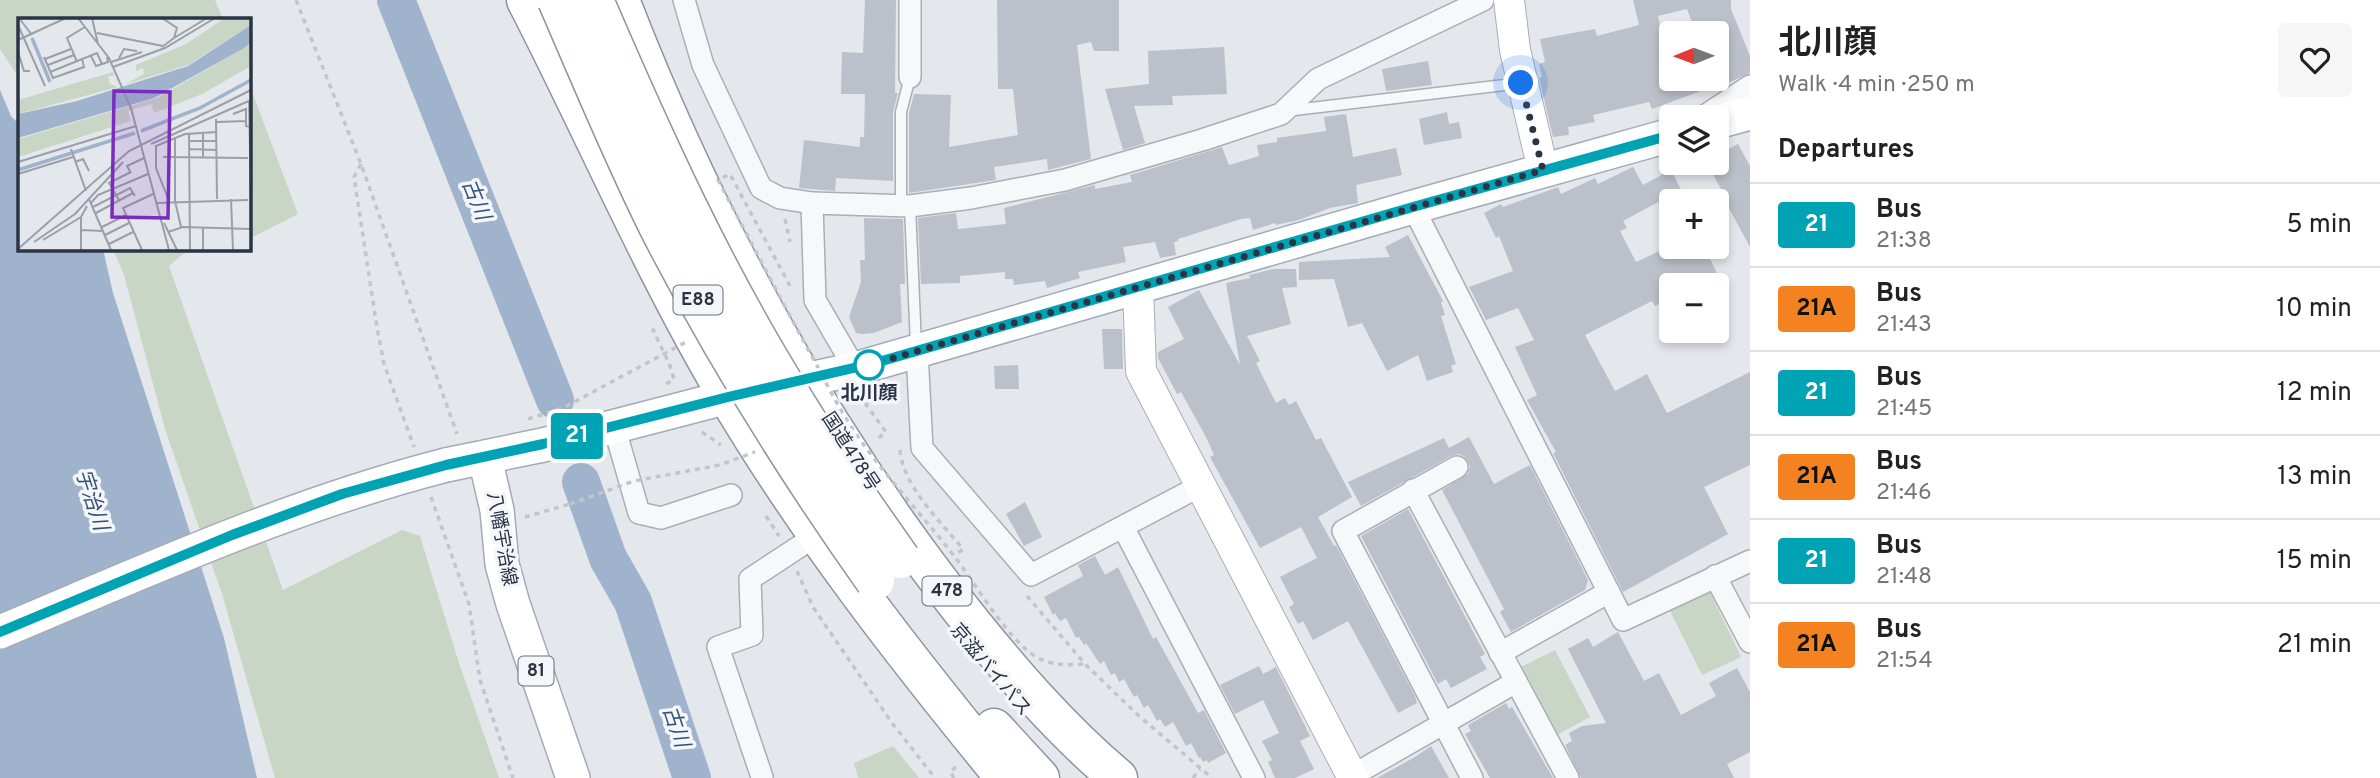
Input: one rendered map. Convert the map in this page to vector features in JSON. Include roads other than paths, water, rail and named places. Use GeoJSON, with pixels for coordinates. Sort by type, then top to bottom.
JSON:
{"type":"FeatureCollection","features":[{"type":"Feature","properties":{"kind":"highway"},"geometry":{"type":"LineString","coordinates":[[526,0],[630,216],[804,544],[954,716],[1012,778]]}},
{"type":"Feature","properties":{"kind":"highway"},"geometry":{"type":"LineString","coordinates":[[533,0],[556,58]]}},
{"type":"Feature","properties":{"kind":"highway","name":"E88"},"geometry":{"type":"LineString","coordinates":[[557,0],[653,215],[765,417],[823,506],[888,570]]}},
{"type":"Feature","properties":{"kind":"highway","name":"E88"},"geometry":{"type":"LineString","coordinates":[[594,0],[688,206],[738,303],[790,394],[847,484],[888,570]]}},
{"type":"Feature","properties":{"kind":"highway","name":"国道478号"},"geometry":{"type":"LineString","coordinates":[[620,0],[682,151],[737,260],[805,380],[859,466],[919,557],[989,645],[1052,717],[1118,778]]}},
{"type":"Feature","properties":{"kind":"highway","name":"京滋バイパス"},"geometry":{"type":"LineString","coordinates":[[888,570],[933,656],[1040,778]]}},
{"type":"Feature","properties":{"kind":"highway","name":"京滋バイパス"},"geometry":{"type":"LineString","coordinates":[[888,570],[967,645],[1084,778]]}},
{"type":"Feature","properties":{"kind":"highway"},"geometry":{"type":"LineString","coordinates":[[954,716],[1004,778]]}},
{"type":"Feature","properties":{"kind":"highway"},"geometry":{"type":"LineString","coordinates":[[1052,717],[1107,778]]}},
{"type":"Feature","properties":{"kind":"main road"},"geometry":{"type":"LineString","coordinates":[[1729,119],[1750,113]]}},
{"type":"Feature","properties":{"kind":"main road"},"geometry":{"type":"LineString","coordinates":[[0,632],[286,514],[342,494],[446,465],[485,458],[805,380],[855,385],[917,352],[1659,138]]}},
{"type":"Feature","properties":{"kind":"main road","name":"八幡宇治線"},"geometry":{"type":"LineString","coordinates":[[485,458],[497,510],[502,564],[513,604],[573,778]]}},
{"type":"Feature","properties":{"kind":"street"},"geometry":{"type":"LineString","coordinates":[[684,0],[703,65],[761,188],[780,198],[812,204],[905,205],[971,198],[1065,180],[1202,140],[1284,112],[1318,79],[1483,0]]}},
{"type":"Feature","properties":{"kind":"street"},"geometry":{"type":"LineString","coordinates":[[910,0],[910,77]]}},
{"type":"Feature","properties":{"kind":"street"},"geometry":{"type":"LineString","coordinates":[[1509,0],[1521,83],[1543,170]]}},
{"type":"Feature","properties":{"kind":"street"},"geometry":{"type":"LineString","coordinates":[[1721,105],[1750,86]]}},
{"type":"Feature","properties":{"kind":"street"},"geometry":{"type":"LineString","coordinates":[[812,204],[815,300],[855,385]]}},
{"type":"Feature","properties":{"kind":"street"},"geometry":{"type":"LineString","coordinates":[[1413,207],[1623,620],[1750,561]]}},
{"type":"Feature","properties":{"kind":"street"},"geometry":{"type":"LineString","coordinates":[[1138,287],[1141,371],[1351,777],[1516,682]]}},
{"type":"Feature","properties":{"kind":"street"},"geometry":{"type":"LineString","coordinates":[[917,352],[922,448],[1031,575],[1200,486]]}},
{"type":"Feature","properties":{"kind":"street"},"geometry":{"type":"LineString","coordinates":[[614,426],[639,513],[661,518],[732,495]]}},
{"type":"Feature","properties":{"kind":"street"},"geometry":{"type":"LineString","coordinates":[[1457,467],[1343,531],[1472,778]]}},
{"type":"Feature","properties":{"kind":"street"},"geometry":{"type":"LineString","coordinates":[[1413,490],[1569,778]]}},
{"type":"Feature","properties":{"kind":"street"},"geometry":{"type":"LineString","coordinates":[[1123,527],[1254,778]]}},
{"type":"Feature","properties":{"kind":"street"},"geometry":{"type":"LineString","coordinates":[[762,777],[718,647],[752,635],[750,579],[804,544]]}},
{"type":"Feature","properties":{"kind":"street"},"geometry":{"type":"LineString","coordinates":[[1715,576],[1750,642]]}},
{"type":"Feature","properties":{"kind":"street"},"geometry":{"type":"LineString","coordinates":[[1500,653],[1609,592]]}},
{"type":"Feature","properties":{"kind":"lane"},"geometry":{"type":"LineString","coordinates":[[910,77],[901,112],[905,205],[917,352]]}},
{"type":"Feature","properties":{"kind":"lane"},"geometry":{"type":"LineString","coordinates":[[1284,112],[1521,83]]}},
{"type":"Feature","properties":{"kind":"water","name":"宇治川"},"geometry":{"type":"Polygon","coordinates":[[[0,90],[11,116],[18,123],[18,250],[103,250],[113,293],[224,638],[257,778],[0,778],[0,90]]]}},
{"type":"Feature","properties":{"kind":"waterway","name":"古川"},"geometry":{"type":"LineString","coordinates":[[396,0],[555,400]]}},
{"type":"Feature","properties":{"kind":"waterway","name":"古川"},"geometry":{"type":"LineString","coordinates":[[581,482],[608,558],[633,602],[692,778]]}},
{"type":"Feature","properties":{"kind":"place","name":"北川顔"},"geometry":{"type":"Point","coordinates":[869,365]}}]}
